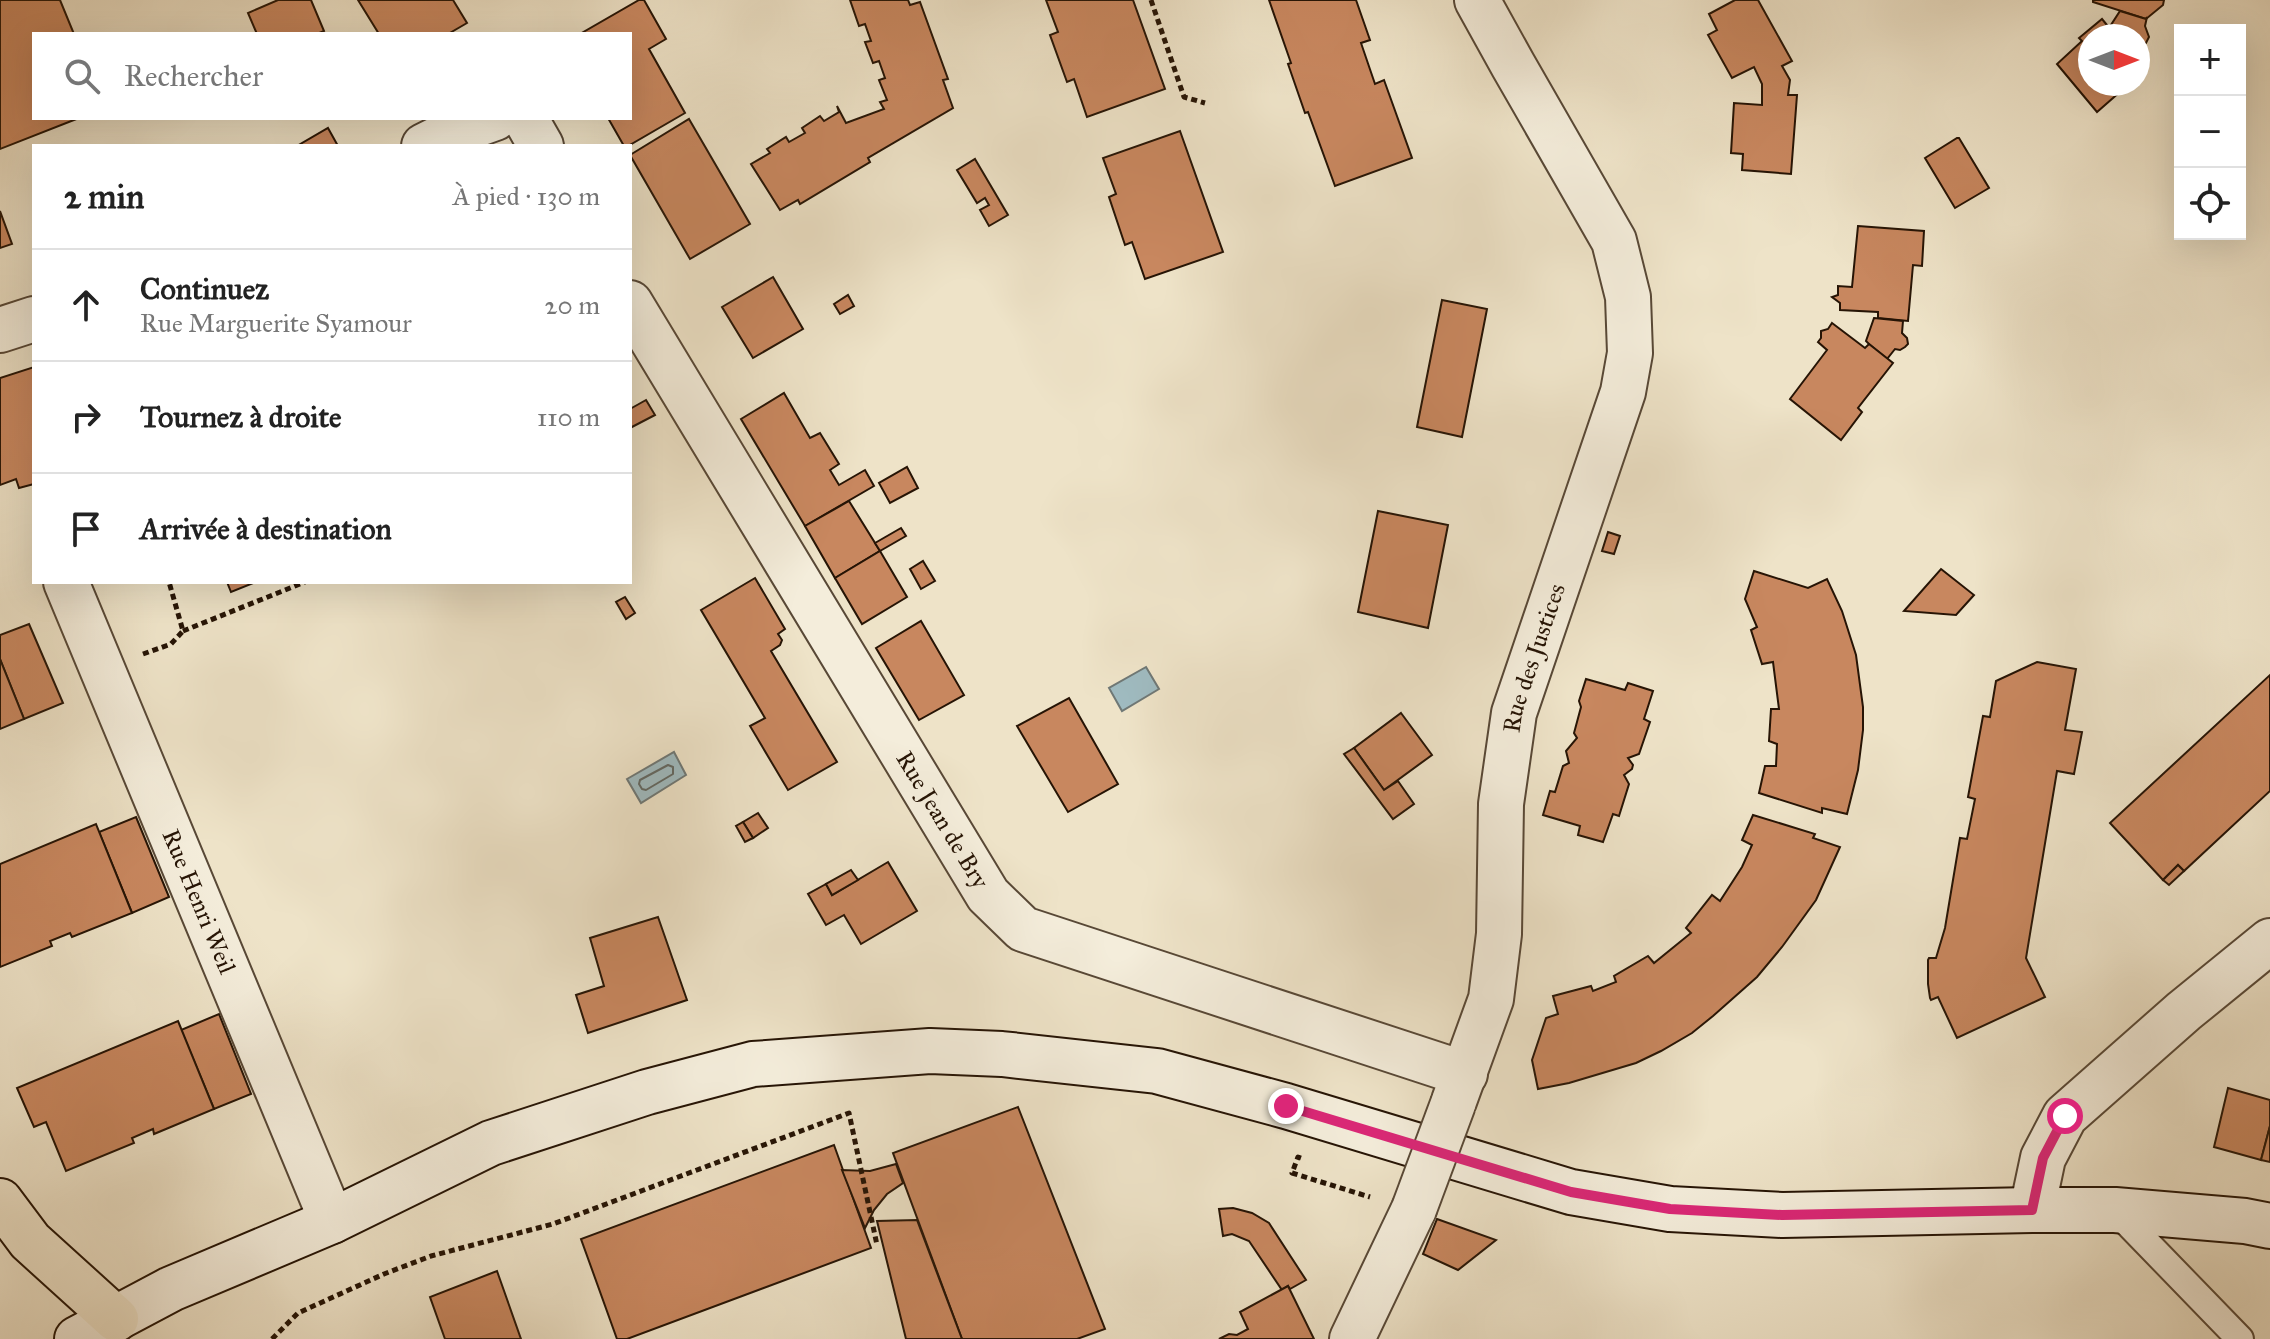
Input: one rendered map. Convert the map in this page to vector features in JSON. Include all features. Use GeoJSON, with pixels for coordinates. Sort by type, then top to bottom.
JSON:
{"type":"FeatureCollection","features":[{"type":"Feature","properties":{"kind":"main road"},"geometry":{"type":"LineString","coordinates":[[0,1201],[30,1241],[116,1319]]}},
{"type":"Feature","properties":{"kind":"street","name":"Rue des Justices"},"geometry":{"type":"LineString","coordinates":[[1352,1339],[1414,1209],[1491,999],[1499,934],[1501,804],[1514,713],[1623,392],[1630,353],[1628,297],[1614,241],[1477,0]]}},
{"type":"Feature","properties":{"kind":"street"},"geometry":{"type":"LineString","coordinates":[[428,144],[489,120]]}},
{"type":"Feature","properties":{"kind":"street"},"geometry":{"type":"LineString","coordinates":[[526,120],[540,144]]}},
{"type":"Feature","properties":{"kind":"street","name":"Rue Jean de Bry"},"geometry":{"type":"LineString","coordinates":[[632,306],[988,895],[1023,929],[1459,1089]]}},
{"type":"Feature","properties":{"kind":"street"},"geometry":{"type":"LineString","coordinates":[[0,330],[32,320]]}},
{"type":"Feature","properties":{"kind":"street","name":"Rue Henri Weil"},"geometry":{"type":"LineString","coordinates":[[67,584],[332,1221]]}},
{"type":"Feature","properties":{"kind":"street"},"geometry":{"type":"LineString","coordinates":[[2032,1210],[2043,1158],[2065,1116],[2184,1011],[2270,941]]}},
{"type":"Feature","properties":{"kind":"street"},"geometry":{"type":"LineString","coordinates":[[77,1339],[171,1289],[332,1221],[491,1143],[647,1092],[753,1064],[930,1051],[1016,1055],[1157,1071],[1286,1106],[1571,1192],[1670,1209],[1782,1215],[2115,1210],[2245,1221],[2270,1226]]}},
{"type":"Feature","properties":{"kind":"lane"},"geometry":{"type":"LineString","coordinates":[[2115,1210],[2240,1339]]}},
{"type":"Feature","properties":{"kind":"path"},"geometry":{"type":"LineString","coordinates":[[1151,0],[1184,97],[1205,103]]}},
{"type":"Feature","properties":{"kind":"path"},"geometry":{"type":"LineString","coordinates":[[170,584],[183,631]]}},
{"type":"Feature","properties":{"kind":"path"},"geometry":{"type":"LineString","coordinates":[[103,670],[171,644],[183,631],[300,584]]}},
{"type":"Feature","properties":{"kind":"path"},"geometry":{"type":"LineString","coordinates":[[272,1339],[298,1313],[384,1274],[431,1256],[553,1224],[849,1113],[877,1245]]}},
{"type":"Feature","properties":{"kind":"path"},"geometry":{"type":"LineString","coordinates":[[1312,1162],[1298,1157],[1292,1173],[1364,1196]]}},
{"type":"Feature","properties":{"kind":"water"},"geometry":{"type":"Polygon","coordinates":[[[1146,667],[1159,689],[1122,711],[1109,688],[1146,667]]]}},
{"type":"Feature","properties":{"kind":"water"},"geometry":{"type":"Polygon","coordinates":[[[674,752],[686,775],[641,803],[627,779],[674,752]]]}},
{"type":"Feature","properties":{"kind":"building"},"geometry":{"type":"Polygon","coordinates":[[[0,0],[60,0],[73,32],[32,32],[32,120],[74,120],[0,149],[0,0]]]}},
{"type":"Feature","properties":{"kind":"building"},"geometry":{"type":"Polygon","coordinates":[[[278,0],[311,0],[324,31],[256,32],[248,13],[278,0]]]}},
{"type":"Feature","properties":{"kind":"building"},"geometry":{"type":"Polygon","coordinates":[[[358,0],[453,0],[467,23],[451,32],[378,32],[358,0]]]}},
{"type":"Feature","properties":{"kind":"building"},"geometry":{"type":"Polygon","coordinates":[[[644,0],[666,39],[649,49],[685,113],[631,144],[623,144],[609,120],[632,120],[632,32],[583,32],[644,0]]]}},
{"type":"Feature","properties":{"kind":"building"},"geometry":{"type":"Polygon","coordinates":[[[850,0],[908,0],[910,5],[920,2],[948,79],[943,80],[953,108],[868,158],[870,162],[800,204],[798,200],[780,210],[751,164],[770,153],[767,149],[786,137],[789,142],[805,133],[802,128],[820,116],[824,121],[839,112],[837,106],[846,123],[884,109],[880,102],[887,100],[879,80],[885,78],[879,61],[873,63],[865,42],[871,41],[865,24],[859,26],[850,0]]]}},
{"type":"Feature","properties":{"kind":"building"},"geometry":{"type":"Polygon","coordinates":[[[1046,0],[1133,0],[1165,89],[1087,117],[1074,79],[1067,82],[1050,35],[1058,32],[1046,0]]]}},
{"type":"Feature","properties":{"kind":"building"},"geometry":{"type":"Polygon","coordinates":[[[1269,0],[1356,0],[1370,40],[1361,43],[1375,84],[1384,80],[1412,158],[1335,186],[1308,112],[1305,113],[1269,0]]]}},
{"type":"Feature","properties":{"kind":"building"},"geometry":{"type":"Polygon","coordinates":[[[1735,0],[1758,0],[1792,61],[1782,66],[1790,80],[1788,95],[1797,95],[1791,174],[1742,170],[1743,154],[1731,153],[1734,103],[1762,105],[1762,84],[1754,67],[1732,78],[1708,35],[1717,30],[1709,14],[1735,0]]]}},
{"type":"Feature","properties":{"kind":"building"},"geometry":{"type":"Polygon","coordinates":[[[2093,0],[2164,0],[2163,5],[2146,19],[2093,0]]]}},
{"type":"Feature","properties":{"kind":"building"},"geometry":{"type":"Polygon","coordinates":[[[2120,11],[2147,17],[2145,24],[2112,24],[2120,11]]]}},
{"type":"Feature","properties":{"kind":"building"},"geometry":{"type":"Polygon","coordinates":[[[2078,45],[2078,89],[2057,64],[2078,45]]]}},
{"type":"Feature","properties":{"kind":"building"},"geometry":{"type":"Polygon","coordinates":[[[2084,96],[2115,96],[2097,112],[2084,96]]]}},
{"type":"Feature","properties":{"kind":"building"},"geometry":{"type":"Polygon","coordinates":[[[689,119],[750,224],[690,259],[632,154],[689,119]]]}},
{"type":"Feature","properties":{"kind":"building"},"geometry":{"type":"Polygon","coordinates":[[[328,128],[337,144],[300,144],[328,128]]]}},
{"type":"Feature","properties":{"kind":"building"},"geometry":{"type":"Polygon","coordinates":[[[1180,131],[1223,252],[1145,279],[1132,242],[1125,245],[1109,197],[1116,194],[1103,158],[1180,131]]]}},
{"type":"Feature","properties":{"kind":"building"},"geometry":{"type":"Polygon","coordinates":[[[1957,138],[1989,188],[1955,208],[1925,158],[1957,138]]]}},
{"type":"Feature","properties":{"kind":"building"},"geometry":{"type":"Polygon","coordinates":[[[975,159],[1008,215],[989,226],[980,210],[989,205],[985,198],[977,203],[957,170],[975,159]]]}},
{"type":"Feature","properties":{"kind":"building"},"geometry":{"type":"Polygon","coordinates":[[[0,211],[12,244],[0,248],[0,211]]]}},
{"type":"Feature","properties":{"kind":"building"},"geometry":{"type":"Polygon","coordinates":[[[1858,226],[1924,231],[1922,266],[1913,265],[1908,321],[1878,318],[1878,312],[1840,310],[1840,303],[1832,297],[1838,295],[1838,286],[1852,287],[1858,226]]]}},
{"type":"Feature","properties":{"kind":"building"},"geometry":{"type":"Polygon","coordinates":[[[773,277],[803,329],[753,358],[722,307],[773,277]]]}},
{"type":"Feature","properties":{"kind":"building"},"geometry":{"type":"Polygon","coordinates":[[[848,295],[854,306],[840,314],[834,304],[848,295]]]}},
{"type":"Feature","properties":{"kind":"building"},"geometry":{"type":"Polygon","coordinates":[[[1442,300],[1487,309],[1462,437],[1417,427],[1442,300]]]}},
{"type":"Feature","properties":{"kind":"building"},"geometry":{"type":"Polygon","coordinates":[[[1874,318],[1903,321],[1902,333],[1908,344],[1900,350],[1895,349],[1887,359],[1866,341],[1874,318]]]}},
{"type":"Feature","properties":{"kind":"building"},"geometry":{"type":"Polygon","coordinates":[[[1832,323],[1865,348],[1869,344],[1893,363],[1858,408],[1862,412],[1841,440],[1790,399],[1827,350],[1818,342],[1821,331],[1828,329],[1832,323]]]}},
{"type":"Feature","properties":{"kind":"building"},"geometry":{"type":"Polygon","coordinates":[[[32,368],[32,485],[19,488],[16,479],[0,485],[0,378],[32,368]]]}},
{"type":"Feature","properties":{"kind":"building"},"geometry":{"type":"Polygon","coordinates":[[[784,393],[810,438],[820,433],[839,464],[830,470],[839,485],[865,470],[874,486],[805,526],[741,419],[784,393]]]}},
{"type":"Feature","properties":{"kind":"building"},"geometry":{"type":"Polygon","coordinates":[[[646,400],[655,415],[632,427],[632,408],[646,400]]]}},
{"type":"Feature","properties":{"kind":"building"},"geometry":{"type":"Polygon","coordinates":[[[907,467],[918,488],[890,503],[879,483],[907,467]]]}},
{"type":"Feature","properties":{"kind":"building"},"geometry":{"type":"Polygon","coordinates":[[[849,501],[880,551],[835,578],[805,526],[849,501]]]}},
{"type":"Feature","properties":{"kind":"building"},"geometry":{"type":"Polygon","coordinates":[[[1378,511],[1448,525],[1428,628],[1358,612],[1378,511]]]}},
{"type":"Feature","properties":{"kind":"building"},"geometry":{"type":"Polygon","coordinates":[[[901,528],[906,536],[880,551],[875,543],[901,528]]]}},
{"type":"Feature","properties":{"kind":"building"},"geometry":{"type":"Polygon","coordinates":[[[1608,532],[1620,536],[1614,554],[1602,551],[1608,532]]]}},
{"type":"Feature","properties":{"kind":"building"},"geometry":{"type":"Polygon","coordinates":[[[880,551],[907,597],[862,624],[835,578],[880,551]]]}},
{"type":"Feature","properties":{"kind":"building"},"geometry":{"type":"Polygon","coordinates":[[[923,561],[935,581],[921,589],[910,569],[923,561]]]}},
{"type":"Feature","properties":{"kind":"building"},"geometry":{"type":"Polygon","coordinates":[[[1941,569],[1974,595],[1956,615],[1904,611],[1941,569]]]}},
{"type":"Feature","properties":{"kind":"building"},"geometry":{"type":"Polygon","coordinates":[[[1754,571],[1808,588],[1827,579],[1842,611],[1856,655],[1863,707],[1858,770],[1847,814],[1822,808],[1822,813],[1759,793],[1765,766],[1776,766],[1777,744],[1769,741],[1771,709],[1779,709],[1773,662],[1762,664],[1751,630],[1757,627],[1745,599],[1754,571]]]}},
{"type":"Feature","properties":{"kind":"building"},"geometry":{"type":"Polygon","coordinates":[[[755,578],[785,629],[778,634],[782,640],[780,645],[771,651],[837,762],[788,790],[750,726],[765,718],[701,610],[755,578]]]}},
{"type":"Feature","properties":{"kind":"building"},"geometry":{"type":"Polygon","coordinates":[[[228,584],[251,584],[231,592],[228,584]]]}},
{"type":"Feature","properties":{"kind":"building"},"geometry":{"type":"Polygon","coordinates":[[[625,597],[635,613],[626,619],[616,602],[625,597]]]}},
{"type":"Feature","properties":{"kind":"building"},"geometry":{"type":"Polygon","coordinates":[[[921,621],[964,695],[919,720],[876,648],[921,621]]]}},
{"type":"Feature","properties":{"kind":"building"},"geometry":{"type":"Polygon","coordinates":[[[29,624],[63,703],[24,719],[0,659],[0,635],[29,624]]]}},
{"type":"Feature","properties":{"kind":"building"},"geometry":{"type":"Polygon","coordinates":[[[0,659],[24,719],[0,729],[0,659]]]}},
{"type":"Feature","properties":{"kind":"building"},"geometry":{"type":"Polygon","coordinates":[[[2037,662],[2076,669],[2065,730],[2082,732],[2074,774],[2057,771],[2026,958],[2045,997],[1957,1038],[1938,997],[1930,998],[1928,960],[1936,958],[1945,928],[1960,838],[1967,839],[1975,799],[1968,797],[1983,716],[1990,717],[1996,681],[2037,662]]]}},
{"type":"Feature","properties":{"kind":"building"},"geometry":{"type":"Polygon","coordinates":[[[2270,675],[2270,791],[2184,871],[2178,865],[2163,880],[2110,823],[2270,675]]]}},
{"type":"Feature","properties":{"kind":"building"},"geometry":{"type":"Polygon","coordinates":[[[1586,679],[1625,690],[1628,683],[1653,691],[1644,719],[1650,722],[1639,754],[1628,758],[1633,765],[1624,775],[1629,784],[1619,816],[1613,814],[1603,842],[1578,835],[1580,826],[1543,815],[1550,791],[1555,792],[1563,766],[1569,763],[1566,751],[1577,738],[1574,733],[1586,679]]]}},
{"type":"Feature","properties":{"kind":"building"},"geometry":{"type":"Polygon","coordinates":[[[1069,698],[1118,784],[1068,812],[1017,726],[1069,698]]]}},
{"type":"Feature","properties":{"kind":"building"},"geometry":{"type":"Polygon","coordinates":[[[1401,713],[1432,755],[1384,790],[1354,748],[1401,713]]]}},
{"type":"Feature","properties":{"kind":"building"},"geometry":{"type":"Polygon","coordinates":[[[1354,748],[1384,790],[1398,781],[1414,804],[1393,819],[1344,754],[1354,748]]]}},
{"type":"Feature","properties":{"kind":"building"},"geometry":{"type":"Polygon","coordinates":[[[758,813],[768,828],[753,838],[743,822],[758,813]]]}},
{"type":"Feature","properties":{"kind":"building"},"geometry":{"type":"Polygon","coordinates":[[[1753,815],[1815,834],[1813,838],[1840,847],[1816,900],[1782,947],[1757,977],[1692,1033],[1636,1063],[1538,1089],[1532,1060],[1546,1018],[1558,1014],[1553,996],[1591,986],[1593,991],[1616,982],[1614,976],[1648,956],[1654,963],[1691,933],[1686,928],[1712,895],[1720,901],[1742,867],[1752,845],[1742,840],[1753,815]]]}},
{"type":"Feature","properties":{"kind":"building"},"geometry":{"type":"Polygon","coordinates":[[[136,817],[169,897],[132,913],[99,832],[136,817]]]}},
{"type":"Feature","properties":{"kind":"building"},"geometry":{"type":"Polygon","coordinates":[[[743,822],[753,838],[745,842],[736,826],[743,822]]]}},
{"type":"Feature","properties":{"kind":"building"},"geometry":{"type":"Polygon","coordinates":[[[96,824],[132,913],[72,937],[70,933],[50,941],[52,946],[0,967],[0,864],[96,824]]]}},
{"type":"Feature","properties":{"kind":"building"},"geometry":{"type":"Polygon","coordinates":[[[888,862],[917,911],[861,944],[844,915],[826,925],[808,894],[826,884],[832,895],[888,862]]]}},
{"type":"Feature","properties":{"kind":"building"},"geometry":{"type":"Polygon","coordinates":[[[2178,865],[2184,871],[2169,885],[2163,880],[2178,865]]]}},
{"type":"Feature","properties":{"kind":"building"},"geometry":{"type":"Polygon","coordinates":[[[851,870],[858,880],[832,895],[826,884],[851,870]]]}},
{"type":"Feature","properties":{"kind":"building"},"geometry":{"type":"Polygon","coordinates":[[[658,917],[687,1000],[588,1033],[576,995],[604,986],[590,938],[658,917]]]}},
{"type":"Feature","properties":{"kind":"building"},"geometry":{"type":"Polygon","coordinates":[[[219,1014],[251,1094],[214,1109],[181,1030],[219,1014]]]}},
{"type":"Feature","properties":{"kind":"building"},"geometry":{"type":"Polygon","coordinates":[[[178,1021],[214,1109],[154,1134],[153,1129],[132,1138],[134,1143],[66,1171],[46,1122],[34,1127],[17,1088],[178,1021]]]}},
{"type":"Feature","properties":{"kind":"building"},"geometry":{"type":"Polygon","coordinates":[[[2228,1088],[2270,1100],[2270,1126],[2261,1160],[2214,1147],[2228,1088]]]}},
{"type":"Feature","properties":{"kind":"building"},"geometry":{"type":"Polygon","coordinates":[[[1018,1107],[1105,1329],[1077,1339],[962,1339],[893,1153],[1018,1107]]]}},
{"type":"Feature","properties":{"kind":"building"},"geometry":{"type":"Polygon","coordinates":[[[2270,1126],[2270,1162],[2261,1160],[2270,1126]]]}},
{"type":"Feature","properties":{"kind":"building"},"geometry":{"type":"Polygon","coordinates":[[[834,1145],[871,1248],[627,1339],[617,1339],[581,1239],[834,1145]]]}},
{"type":"Feature","properties":{"kind":"building"},"geometry":{"type":"Polygon","coordinates":[[[896,1164],[903,1183],[887,1194],[865,1228],[842,1170],[870,1171],[896,1164]]]}},
{"type":"Feature","properties":{"kind":"building"},"geometry":{"type":"Polygon","coordinates":[[[1233,1208],[1252,1213],[1269,1223],[1306,1280],[1282,1290],[1249,1241],[1232,1234],[1223,1236],[1219,1209],[1233,1208]]]}},
{"type":"Feature","properties":{"kind":"building"},"geometry":{"type":"Polygon","coordinates":[[[1437,1219],[1496,1240],[1458,1270],[1423,1254],[1437,1219]]]}},
{"type":"Feature","properties":{"kind":"building"},"geometry":{"type":"Polygon","coordinates":[[[917,1220],[962,1339],[906,1339],[877,1221],[917,1220]]]}},
{"type":"Feature","properties":{"kind":"building"},"geometry":{"type":"Polygon","coordinates":[[[497,1271],[521,1339],[445,1339],[430,1297],[497,1271]]]}},
{"type":"Feature","properties":{"kind":"building"},"geometry":{"type":"Polygon","coordinates":[[[1288,1286],[1314,1339],[1219,1339],[1248,1329],[1240,1312],[1288,1286]]]}},
{"type":"Feature","properties":{"kind":"route"},"geometry":{"type":"LineString","coordinates":[[1286,1106],[1571,1192],[1670,1209],[1782,1215],[2032,1210],[2043,1158],[2065,1116]]}}]}
